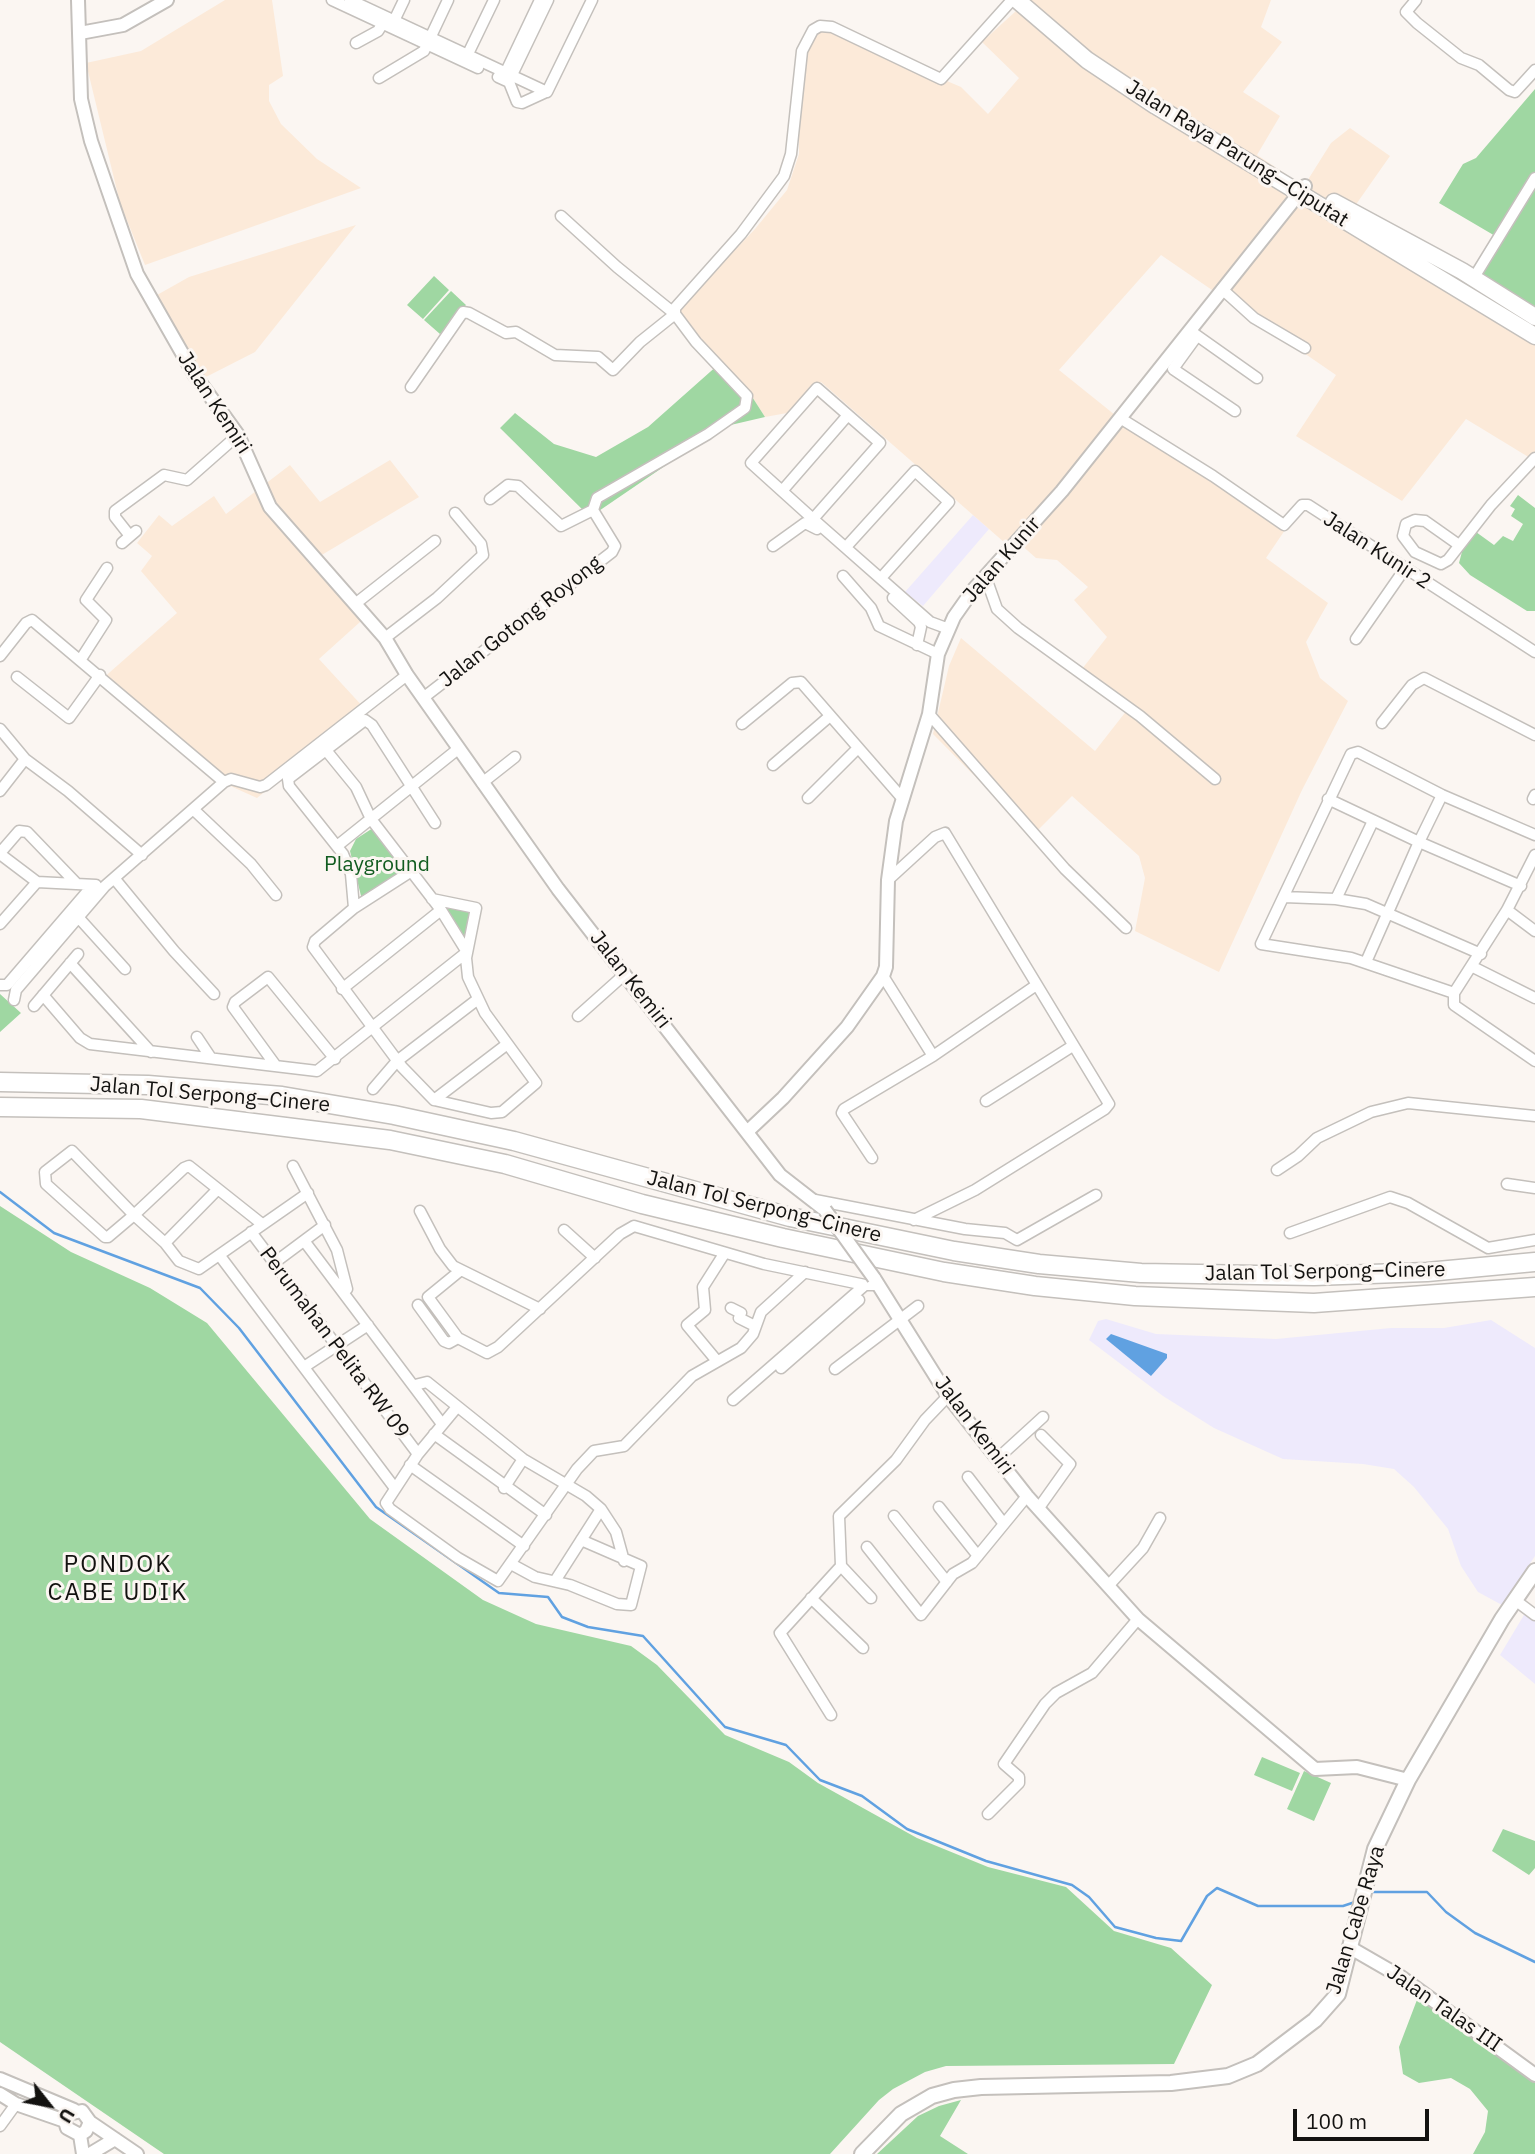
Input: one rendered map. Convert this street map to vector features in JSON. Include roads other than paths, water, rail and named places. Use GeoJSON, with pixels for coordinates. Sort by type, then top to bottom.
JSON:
{"type":"FeatureCollection","features":[{"type":"Feature","properties":{"kind":"highway","name":"Jalan Raya Parung—Ciputat"},"geometry":{"type":"LineString","coordinates":[[1017,0],[1087,60],[1156,106],[1302,190],[1471,273]]}},
{"type":"Feature","properties":{"kind":"highway","name":"Jalan Raya Parung—Ciputat"},"geometry":{"type":"LineString","coordinates":[[1029,0],[1102,57],[1302,190],[1535,336]]}},
{"type":"Feature","properties":{"kind":"highway"},"geometry":{"type":"LineString","coordinates":[[1471,273],[1535,306]]}},
{"type":"Feature","properties":{"kind":"highway"},"geometry":{"type":"LineString","coordinates":[[1471,273],[1535,317]]}},
{"type":"Feature","properties":{"kind":"highway"},"geometry":{"type":"LineString","coordinates":[[1460,291],[1478,311],[1535,347]]}},
{"type":"Feature","properties":{"kind":"highway","name":"Jalan Tol Serpong–Cinere"},"geometry":{"type":"LineString","coordinates":[[0,1082],[162,1086],[282,1096],[394,1115],[514,1140],[790,1217],[954,1251],[1039,1264],[1141,1273],[1314,1276],[1427,1272],[1535,1262]]}},
{"type":"Feature","properties":{"kind":"highway","name":"Jalan Tol Serpong–Cinere"},"geometry":{"type":"LineString","coordinates":[[0,1107],[141,1109],[390,1140],[505,1164],[642,1204],[783,1238],[944,1272],[1035,1286],[1135,1296],[1314,1303],[1535,1287]]}},
{"type":"Feature","properties":{"kind":"main road","name":"Jalan Cabe Raya"},"geometry":{"type":"LineString","coordinates":[[862,2154],[913,2106],[954,2090],[1171,2083],[1227,2077],[1257,2064],[1289,2042],[1332,2003],[1338,1994],[1375,1849],[1408,1780],[1535,1571]]}},
{"type":"Feature","properties":{"kind":"street","name":"Jalan Kemiri"},"geometry":{"type":"LineString","coordinates":[[78,0],[81,99],[91,141],[137,274],[194,374],[238,435],[270,507],[385,638],[407,676],[482,783],[625,974],[790,1186],[815,1200],[825,1210],[873,1284],[901,1319],[948,1396],[1038,1509],[1138,1619],[1315,1769],[1357,1767],[1408,1780]]}},
{"type":"Feature","properties":{"kind":"street"},"geometry":{"type":"LineString","coordinates":[[80,30],[109,23],[151,0]]}},
{"type":"Feature","properties":{"kind":"street"},"geometry":{"type":"LineString","coordinates":[[80,30],[123,25],[167,0]]}},
{"type":"Feature","properties":{"kind":"street"},"geometry":{"type":"LineString","coordinates":[[332,0],[362,6]]}},
{"type":"Feature","properties":{"kind":"street"},"geometry":{"type":"LineString","coordinates":[[350,0],[389,24],[507,78],[547,92]]}},
{"type":"Feature","properties":{"kind":"street"},"geometry":{"type":"LineString","coordinates":[[356,43],[389,24],[404,0]]}},
{"type":"Feature","properties":{"kind":"street"},"geometry":{"type":"LineString","coordinates":[[379,78],[421,53],[448,0]]}},
{"type":"Feature","properties":{"kind":"street"},"geometry":{"type":"LineString","coordinates":[[466,59],[494,0]]}},
{"type":"Feature","properties":{"kind":"street"},"geometry":{"type":"LineString","coordinates":[[540,0],[507,78],[517,102],[522,103],[547,92],[592,0]]}},
{"type":"Feature","properties":{"kind":"street"},"geometry":{"type":"LineString","coordinates":[[507,78],[548,0]]}},
{"type":"Feature","properties":{"kind":"street"},"geometry":{"type":"LineString","coordinates":[[411,387],[463,312],[506,333],[516,332],[560,357],[578,354],[598,357],[613,370],[640,342],[675,314],[676,305],[741,234],[784,176],[791,154],[802,51],[813,30],[820,26],[832,27],[941,79],[1012,0]]}},
{"type":"Feature","properties":{"kind":"street"},"geometry":{"type":"LineString","coordinates":[[1416,0],[1406,12],[1417,23],[1461,58],[1487,71],[1509,90],[1517,90],[1535,70]]}},
{"type":"Feature","properties":{"kind":"street"},"geometry":{"type":"LineString","coordinates":[[1471,273],[1535,178]]}},
{"type":"Feature","properties":{"kind":"street","name":"Jalan Kunir"},"geometry":{"type":"LineString","coordinates":[[883,976],[888,880],[896,821],[929,714],[938,654],[949,629],[972,590],[986,578],[1193,333],[1222,289],[1302,190]]}},
{"type":"Feature","properties":{"kind":"street"},"geometry":{"type":"LineString","coordinates":[[490,499],[508,485],[518,486],[561,526],[593,510],[597,498],[708,435],[745,408],[747,396],[675,314],[617,268],[561,216]]}},
{"type":"Feature","properties":{"kind":"street"},"geometry":{"type":"LineString","coordinates":[[1222,289],[1254,318],[1305,348]]}},
{"type":"Feature","properties":{"kind":"street"},"geometry":{"type":"LineString","coordinates":[[1235,411],[1173,369],[1193,333],[1257,378]]}},
{"type":"Feature","properties":{"kind":"street"},"geometry":{"type":"LineString","coordinates":[[813,519],[880,443],[817,388],[751,463],[813,519],[930,622],[949,629]]}},
{"type":"Feature","properties":{"kind":"street"},"geometry":{"type":"LineString","coordinates":[[782,491],[848,415]]}},
{"type":"Feature","properties":{"kind":"street","name":"Jalan Kunir 2"},"geometry":{"type":"LineString","coordinates":[[1120,418],[1213,476],[1281,524],[1286,524],[1302,505],[1308,505],[1404,570],[1535,652]]}},
{"type":"Feature","properties":{"kind":"street"},"geometry":{"type":"LineString","coordinates":[[130,537],[115,517],[115,511],[164,475],[170,473],[187,480],[238,435]]}},
{"type":"Feature","properties":{"kind":"street"},"geometry":{"type":"LineString","coordinates":[[1459,545],[1425,521],[1415,520],[1406,524],[1403,537],[1415,552],[1441,564],[1448,560],[1491,505],[1535,458]]}},
{"type":"Feature","properties":{"kind":"street"},"geometry":{"type":"LineString","coordinates":[[846,547],[915,471],[949,502],[880,578]]}},
{"type":"Feature","properties":{"kind":"street","name":"Jalan Gotong Royong"},"geometry":{"type":"LineString","coordinates":[[423,698],[612,552],[615,546],[593,510]]}},
{"type":"Feature","properties":{"kind":"street"},"geometry":{"type":"LineString","coordinates":[[385,638],[437,598],[483,555],[481,544],[455,513]]}},
{"type":"Feature","properties":{"kind":"street"},"geometry":{"type":"LineString","coordinates":[[773,546],[796,527],[810,523],[919,622],[921,627],[916,645]]}},
{"type":"Feature","properties":{"kind":"street"},"geometry":{"type":"LineString","coordinates":[[355,604],[435,541]]}},
{"type":"Feature","properties":{"kind":"street"},"geometry":{"type":"LineString","coordinates":[[81,659],[106,620],[86,600],[107,568]]}},
{"type":"Feature","properties":{"kind":"street"},"geometry":{"type":"LineString","coordinates":[[1356,639],[1404,570]]}},
{"type":"Feature","properties":{"kind":"street"},"geometry":{"type":"LineString","coordinates":[[843,576],[871,608],[879,626],[938,654]]}},
{"type":"Feature","properties":{"kind":"street"},"geometry":{"type":"LineString","coordinates":[[986,578],[997,608],[1018,628],[1140,716],[1215,779]]}},
{"type":"Feature","properties":{"kind":"street"},"geometry":{"type":"LineString","coordinates":[[0,656],[29,620],[81,659],[224,782]]}},
{"type":"Feature","properties":{"kind":"street"},"geometry":{"type":"LineString","coordinates":[[17,677],[69,718],[100,675]]}},
{"type":"Feature","properties":{"kind":"street"},"geometry":{"type":"LineString","coordinates":[[14,1000],[16,990],[105,886],[224,782],[231,779],[260,787],[266,786],[407,676]]}},
{"type":"Feature","properties":{"kind":"street"},"geometry":{"type":"LineString","coordinates":[[1382,723],[1412,685],[1424,678],[1535,735]]}},
{"type":"Feature","properties":{"kind":"street"},"geometry":{"type":"LineString","coordinates":[[743,724],[797,681],[806,686],[902,798]]}},
{"type":"Feature","properties":{"kind":"street"},"geometry":{"type":"LineString","coordinates":[[929,714],[1079,884],[1126,928]]}},
{"type":"Feature","properties":{"kind":"street"},"geometry":{"type":"LineString","coordinates":[[773,765],[830,716]]}},
{"type":"Feature","properties":{"kind":"street"},"geometry":{"type":"LineString","coordinates":[[354,908],[351,874],[337,846],[287,783],[290,777],[365,720],[372,725],[413,785],[435,823]]}},
{"type":"Feature","properties":{"kind":"street"},"geometry":{"type":"LineString","coordinates":[[0,730],[25,759],[68,791],[142,855]]}},
{"type":"Feature","properties":{"kind":"street"},"geometry":{"type":"LineString","coordinates":[[325,749],[356,787],[371,819],[440,910],[467,952]]}},
{"type":"Feature","properties":{"kind":"street"},"geometry":{"type":"LineString","coordinates":[[337,846],[458,749]]}},
{"type":"Feature","properties":{"kind":"street"},"geometry":{"type":"LineString","coordinates":[[808,798],[858,749]]}},
{"type":"Feature","properties":{"kind":"street"},"geometry":{"type":"LineString","coordinates":[[1454,993],[1366,962],[1262,946],[1261,941],[1328,799],[1354,752],[1442,795],[1535,835]]}},
{"type":"Feature","properties":{"kind":"street"},"geometry":{"type":"LineString","coordinates":[[482,783],[515,757]]}},
{"type":"Feature","properties":{"kind":"street"},"geometry":{"type":"LineString","coordinates":[[0,791],[25,759]]}},
{"type":"Feature","properties":{"kind":"street"},"geometry":{"type":"LineString","coordinates":[[1366,962],[1442,795]]}},
{"type":"Feature","properties":{"kind":"street"},"geometry":{"type":"LineString","coordinates":[[1328,799],[1521,886]]}},
{"type":"Feature","properties":{"kind":"street"},"geometry":{"type":"LineString","coordinates":[[194,810],[251,864],[276,894]]}},
{"type":"Feature","properties":{"kind":"street"},"geometry":{"type":"LineString","coordinates":[[1336,899],[1373,821]]}},
{"type":"Feature","properties":{"kind":"street"},"geometry":{"type":"LineString","coordinates":[[77,884],[27,832],[19,831],[0,853],[37,882],[105,886]]}},
{"type":"Feature","properties":{"kind":"street"},"geometry":{"type":"LineString","coordinates":[[888,880],[939,834],[945,833],[1108,1106],[975,1190],[914,1220]]}},
{"type":"Feature","properties":{"kind":"street"},"geometry":{"type":"LineString","coordinates":[[1535,855],[1507,910],[1454,993],[1454,1004],[1461,1012],[1535,1061]]}},
{"type":"Feature","properties":{"kind":"street"},"geometry":{"type":"LineString","coordinates":[[410,872],[354,908],[315,941],[313,947],[397,1060],[434,1100],[491,1113],[502,1112],[536,1083],[506,1045],[478,999],[467,970],[467,952],[475,908],[432,899]]}},
{"type":"Feature","properties":{"kind":"street"},"geometry":{"type":"LineString","coordinates":[[114,877],[174,951],[214,994]]}},
{"type":"Feature","properties":{"kind":"street"},"geometry":{"type":"LineString","coordinates":[[0,924],[37,882]]}},
{"type":"Feature","properties":{"kind":"street"},"geometry":{"type":"LineString","coordinates":[[0,985],[8,985],[93,885]]}},
{"type":"Feature","properties":{"kind":"street"},"geometry":{"type":"LineString","coordinates":[[1284,897],[1336,899],[1388,911],[1481,954]]}},
{"type":"Feature","properties":{"kind":"street"},"geometry":{"type":"LineString","coordinates":[[342,989],[440,910]]}},
{"type":"Feature","properties":{"kind":"street"},"geometry":{"type":"LineString","coordinates":[[1507,910],[1535,931]]}},
{"type":"Feature","properties":{"kind":"street"},"geometry":{"type":"LineString","coordinates":[[78,917],[125,969]]}},
{"type":"Feature","properties":{"kind":"street"},"geometry":{"type":"LineString","coordinates":[[43,995],[80,1038],[90,1044],[317,1071],[467,952]]}},
{"type":"Feature","properties":{"kind":"street"},"geometry":{"type":"LineString","coordinates":[[34,1006],[78,954]]}},
{"type":"Feature","properties":{"kind":"street"},"geometry":{"type":"LineString","coordinates":[[70,963],[151,1052]]}},
{"type":"Feature","properties":{"kind":"street"},"geometry":{"type":"LineString","coordinates":[[1473,967],[1535,998]]}},
{"type":"Feature","properties":{"kind":"street"},"geometry":{"type":"LineString","coordinates":[[578,1016],[625,974]]}},
{"type":"Feature","properties":{"kind":"street"},"geometry":{"type":"LineString","coordinates":[[748,1131],[783,1098],[847,1027],[883,976],[933,1056]]}},
{"type":"Feature","properties":{"kind":"street"},"geometry":{"type":"LineString","coordinates":[[276,1066],[233,1007],[235,1002],[268,977],[335,1059]]}},
{"type":"Feature","properties":{"kind":"street"},"geometry":{"type":"LineString","coordinates":[[872,1158],[842,1111],[933,1056],[1035,986]]}},
{"type":"Feature","properties":{"kind":"street"},"geometry":{"type":"LineString","coordinates":[[373,1088],[397,1060],[478,999]]}},
{"type":"Feature","properties":{"kind":"street"},"geometry":{"type":"LineString","coordinates":[[197,1037],[211,1058]]}},
{"type":"Feature","properties":{"kind":"street"},"geometry":{"type":"LineString","coordinates":[[434,1100],[506,1045]]}},
{"type":"Feature","properties":{"kind":"street"},"geometry":{"type":"LineString","coordinates":[[986,1101],[1071,1047]]}},
{"type":"Feature","properties":{"kind":"street"},"geometry":{"type":"LineString","coordinates":[[1277,1170],[1298,1156],[1317,1138],[1371,1112],[1408,1103],[1535,1116]]}},
{"type":"Feature","properties":{"kind":"street"},"geometry":{"type":"LineString","coordinates":[[262,1224],[217,1190],[194,1167],[189,1166],[134,1215],[108,1237],[101,1236],[46,1184],[45,1172],[72,1151],[134,1215],[190,1268],[199,1269],[309,1193]]}},
{"type":"Feature","properties":{"kind":"street"},"geometry":{"type":"LineString","coordinates":[[293,1166],[337,1250],[349,1298]]}},
{"type":"Feature","properties":{"kind":"street"},"geometry":{"type":"LineString","coordinates":[[1507,1184],[1535,1188]]}},
{"type":"Feature","properties":{"kind":"street"},"geometry":{"type":"LineString","coordinates":[[165,1243],[217,1190]]}},
{"type":"Feature","properties":{"kind":"street"},"geometry":{"type":"LineString","coordinates":[[815,1200],[914,1220],[1005,1233],[1017,1240],[1096,1195]]}},
{"type":"Feature","properties":{"kind":"street"},"geometry":{"type":"LineString","coordinates":[[1290,1233],[1390,1197],[1408,1203],[1488,1248],[1535,1240]]}},
{"type":"Feature","properties":{"kind":"street"},"geometry":{"type":"LineString","coordinates":[[420,1211],[446,1260],[540,1309]]}},
{"type":"Feature","properties":{"kind":"street"},"geometry":{"type":"LineString","coordinates":[[274,1263],[325,1226]]}},
{"type":"Feature","properties":{"kind":"street"},"geometry":{"type":"LineString","coordinates":[[461,1270],[428,1297],[458,1338],[481,1351],[492,1351],[634,1226],[724,1254],[873,1284]]}},
{"type":"Feature","properties":{"kind":"street"},"geometry":{"type":"LineString","coordinates":[[564,1230],[595,1258]]}},
{"type":"Feature","properties":{"kind":"street","name":"Perumahan Pelita RW 09"},"geometry":{"type":"LineString","coordinates":[[251,1232],[418,1454]]}},
{"type":"Feature","properties":{"kind":"street"},"geometry":{"type":"LineString","coordinates":[[305,1242],[442,1424]]}},
{"type":"Feature","properties":{"kind":"street"},"geometry":{"type":"LineString","coordinates":[[718,1361],[687,1325],[705,1310],[703,1287],[724,1254]]}},
{"type":"Feature","properties":{"kind":"street"},"geometry":{"type":"LineString","coordinates":[[220,1256],[394,1487]]}},
{"type":"Feature","properties":{"kind":"street"},"geometry":{"type":"LineString","coordinates":[[457,1407],[418,1454],[386,1503],[390,1509],[458,1558],[495,1581],[511,1564],[565,1486],[594,1451],[624,1446],[687,1381],[741,1349],[761,1312],[805,1272]]}},
{"type":"Feature","properties":{"kind":"street"},"geometry":{"type":"LineString","coordinates":[[781,1368],[873,1284]]}},
{"type":"Feature","properties":{"kind":"street"},"geometry":{"type":"LineString","coordinates":[[733,1400],[873,1284]]}},
{"type":"Feature","properties":{"kind":"street"},"geometry":{"type":"LineString","coordinates":[[418,1305],[444,1341],[449,1343],[458,1338]]}},
{"type":"Feature","properties":{"kind":"street"},"geometry":{"type":"LineString","coordinates":[[835,1369],[918,1306]]}},
{"type":"Feature","properties":{"kind":"street"},"geometry":{"type":"LineString","coordinates":[[731,1308],[741,1313],[739,1318],[755,1325]]}},
{"type":"Feature","properties":{"kind":"street"},"geometry":{"type":"LineString","coordinates":[[304,1367],[368,1325]]}},
{"type":"Feature","properties":{"kind":"street"},"geometry":{"type":"LineString","coordinates":[[415,1385],[427,1382],[523,1459],[586,1496],[601,1509],[620,1540],[624,1561]]}},
{"type":"Feature","properties":{"kind":"street"},"geometry":{"type":"LineString","coordinates":[[871,1598],[841,1566],[839,1516],[896,1460],[925,1420],[948,1396]]}},
{"type":"Feature","properties":{"kind":"street"},"geometry":{"type":"LineString","coordinates":[[998,1459],[1043,1417]]}},
{"type":"Feature","properties":{"kind":"street"},"geometry":{"type":"LineString","coordinates":[[434,1434],[504,1488],[546,1515]]}},
{"type":"Feature","properties":{"kind":"street"},"geometry":{"type":"LineString","coordinates":[[1038,1509],[1070,1464],[1041,1435]]}},
{"type":"Feature","properties":{"kind":"street"},"geometry":{"type":"LineString","coordinates":[[504,1488],[523,1459]]}},
{"type":"Feature","properties":{"kind":"street"},"geometry":{"type":"LineString","coordinates":[[410,1465],[524,1546]]}},
{"type":"Feature","properties":{"kind":"street"},"geometry":{"type":"LineString","coordinates":[[968,1477],[1004,1524]]}},
{"type":"Feature","properties":{"kind":"street"},"geometry":{"type":"LineString","coordinates":[[867,1547],[922,1615],[947,1582],[978,1556],[1027,1496]]}},
{"type":"Feature","properties":{"kind":"street"},"geometry":{"type":"LineString","coordinates":[[939,1507],[978,1556]]}},
{"type":"Feature","properties":{"kind":"street"},"geometry":{"type":"LineString","coordinates":[[555,1581],[601,1509]]}},
{"type":"Feature","properties":{"kind":"street"},"geometry":{"type":"LineString","coordinates":[[894,1516],[947,1582]]}},
{"type":"Feature","properties":{"kind":"street"},"geometry":{"type":"LineString","coordinates":[[1108,1586],[1143,1548],[1160,1518]]}},
{"type":"Feature","properties":{"kind":"street"},"geometry":{"type":"LineString","coordinates":[[511,1564],[535,1577],[555,1581],[617,1604],[631,1605],[641,1566],[624,1561],[581,1540]]}},
{"type":"Feature","properties":{"kind":"street"},"geometry":{"type":"LineString","coordinates":[[831,1715],[798,1659],[780,1635],[841,1566]]}},
{"type":"Feature","properties":{"kind":"street"},"geometry":{"type":"LineString","coordinates":[[811,1598],[863,1648]]}},
{"type":"Feature","properties":{"kind":"street"},"geometry":{"type":"LineString","coordinates":[[1515,1600],[1535,1615]]}},
{"type":"Feature","properties":{"kind":"street"},"geometry":{"type":"LineString","coordinates":[[988,1814],[1019,1783],[1019,1777],[1004,1764],[1045,1704],[1056,1693],[1092,1673],[1138,1619]]}},
{"type":"Feature","properties":{"kind":"street","name":"Jalan Talas III"},"geometry":{"type":"LineString","coordinates":[[1349,1947],[1401,1977],[1535,2075]]}},
{"type":"Feature","properties":{"kind":"street"},"geometry":{"type":"LineString","coordinates":[[0,2079],[88,2115],[83,2154]]}},
{"type":"Feature","properties":{"kind":"street"},"geometry":{"type":"LineString","coordinates":[[0,2094],[16,2104],[65,2121],[72,2133],[85,2129],[115,2139],[137,2154]]}},
{"type":"Feature","properties":{"kind":"street"},"geometry":{"type":"LineString","coordinates":[[0,2126],[16,2104]]}},
{"type":"Feature","properties":{"kind":"street"},"geometry":{"type":"LineString","coordinates":[[65,2121],[75,2110]]}},
{"type":"Feature","properties":{"kind":"street"},"geometry":{"type":"LineString","coordinates":[[90,2154],[115,2139]]}},
{"type":"Feature","properties":{"kind":"water"},"geometry":{"type":"Polygon","coordinates":[[[1111,1334],[1167,1354],[1167,1358],[1151,1376],[1106,1339],[1111,1334]]]}},
{"type":"Feature","properties":{"kind":"waterway"},"geometry":{"type":"LineString","coordinates":[[0,1192],[54,1233],[200,1288],[239,1328],[376,1507],[499,1593],[548,1597],[562,1617],[588,1627],[643,1636],[725,1727],[786,1745],[820,1780],[862,1796],[907,1829],[986,1861],[1072,1885],[1089,1897],[1115,1927],[1156,1938],[1181,1941],[1207,1896],[1217,1888],[1258,1906],[1343,1906],[1355,1902]]}},
{"type":"Feature","properties":{"kind":"waterway"},"geometry":{"type":"LineString","coordinates":[[1370,1892],[1427,1892],[1446,1912],[1475,1933],[1535,1962]]}},
{"type":"Feature","properties":{"kind":"district","name":"PONDOK CABE UDIK"},"geometry":{"type":"Point","coordinates":[118,1579]}},
{"type":"Feature","properties":{"kind":"park label","name":"Playground"},"geometry":{"type":"Point","coordinates":[377,865]}}]}
